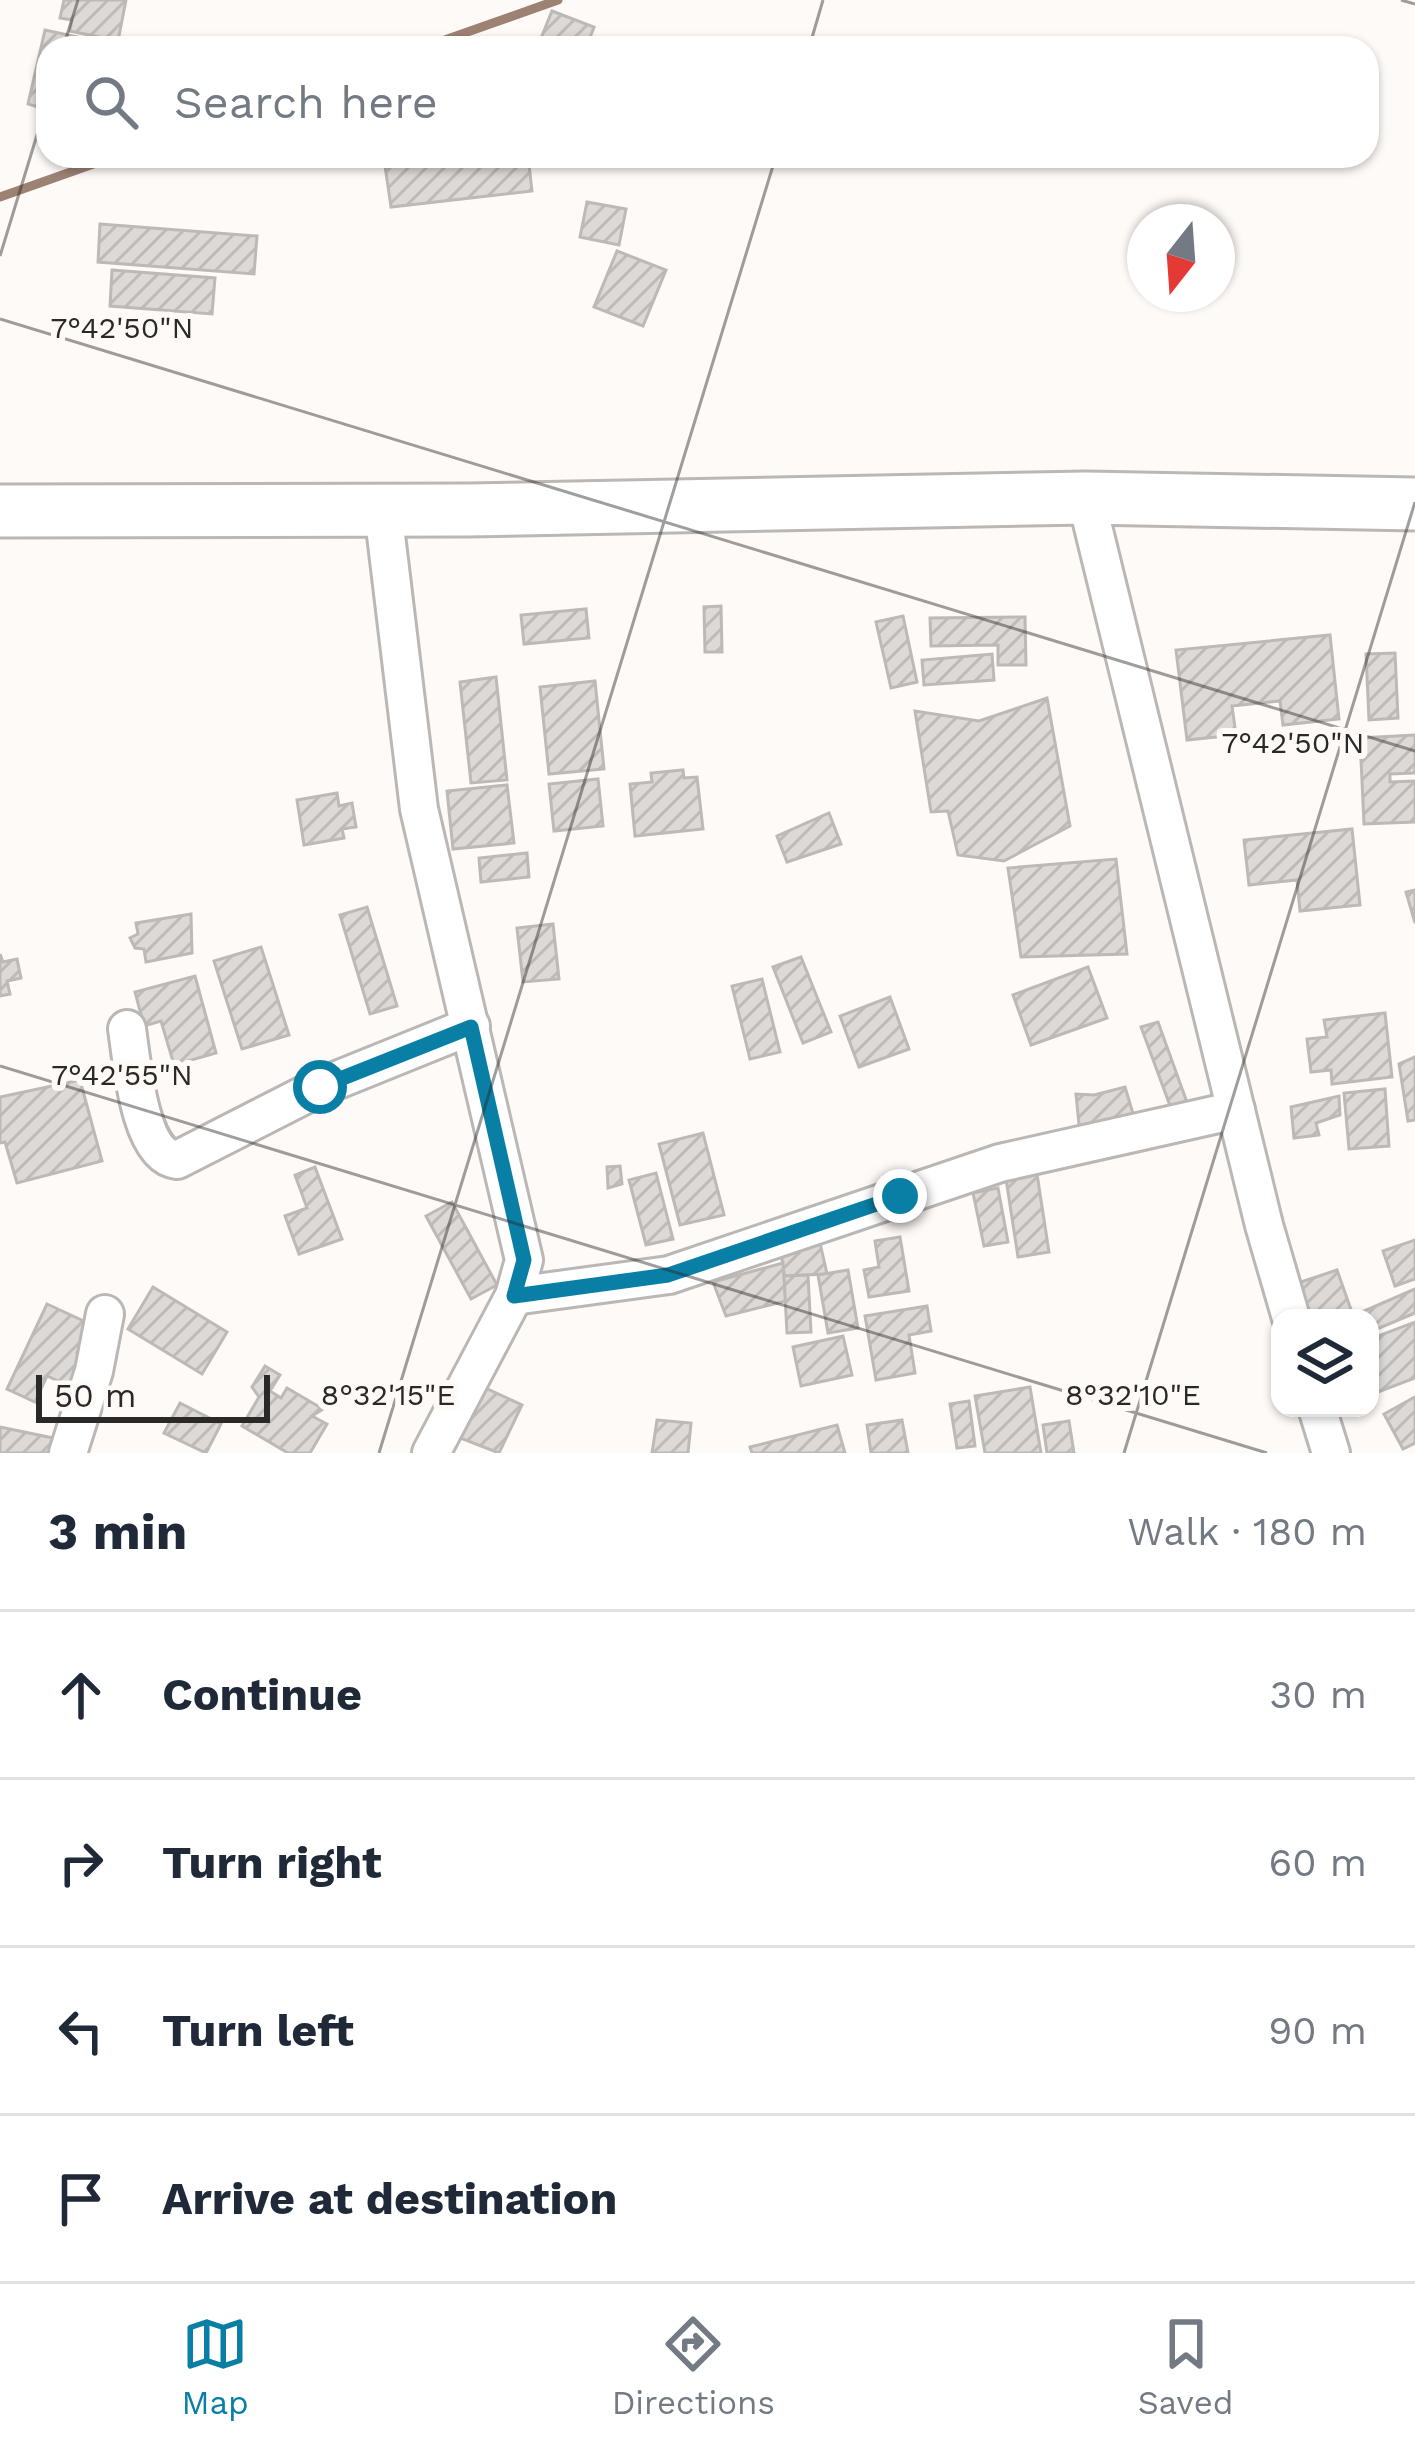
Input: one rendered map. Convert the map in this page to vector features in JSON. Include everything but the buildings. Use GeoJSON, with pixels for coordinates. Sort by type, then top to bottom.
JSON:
{"type":"FeatureCollection","features":[{"type":"Feature","properties":{"kind":"street"},"geometry":{"type":"LineString","coordinates":[[0,512],[1086,498],[1415,504]]}},
{"type":"Feature","properties":{"kind":"street"},"geometry":{"type":"LineString","coordinates":[[1086,498],[1289,1309]]}},
{"type":"Feature","properties":{"kind":"street"},"geometry":{"type":"LineString","coordinates":[[383,510],[419,809],[524,1260],[514,1296],[431,1453]]}},
{"type":"Feature","properties":{"kind":"street"},"geometry":{"type":"LineString","coordinates":[[127,1029],[146,1126],[155,1148],[177,1160],[320,1087],[471,1027]]}},
{"type":"Feature","properties":{"kind":"street"},"geometry":{"type":"LineString","coordinates":[[514,1296],[668,1275],[1000,1163],[1236,1110]]}},
{"type":"Feature","properties":{"kind":"street"},"geometry":{"type":"LineString","coordinates":[[68,1453],[94,1372],[105,1314]]}},
{"type":"Feature","properties":{"kind":"street"},"geometry":{"type":"LineString","coordinates":[[1320,1417],[1327,1452]]}},
{"type":"Feature","properties":{"kind":"waterway"},"geometry":{"type":"LineString","coordinates":[[456,36],[558,0]]}},
{"type":"Feature","properties":{"kind":"waterway"},"geometry":{"type":"LineString","coordinates":[[0,197],[82,168]]}},
{"type":"Feature","properties":{"kind":"route"},"geometry":{"type":"LineString","coordinates":[[320,1087],[471,1027],[524,1260],[514,1296],[668,1275],[900,1196]]}}]}
